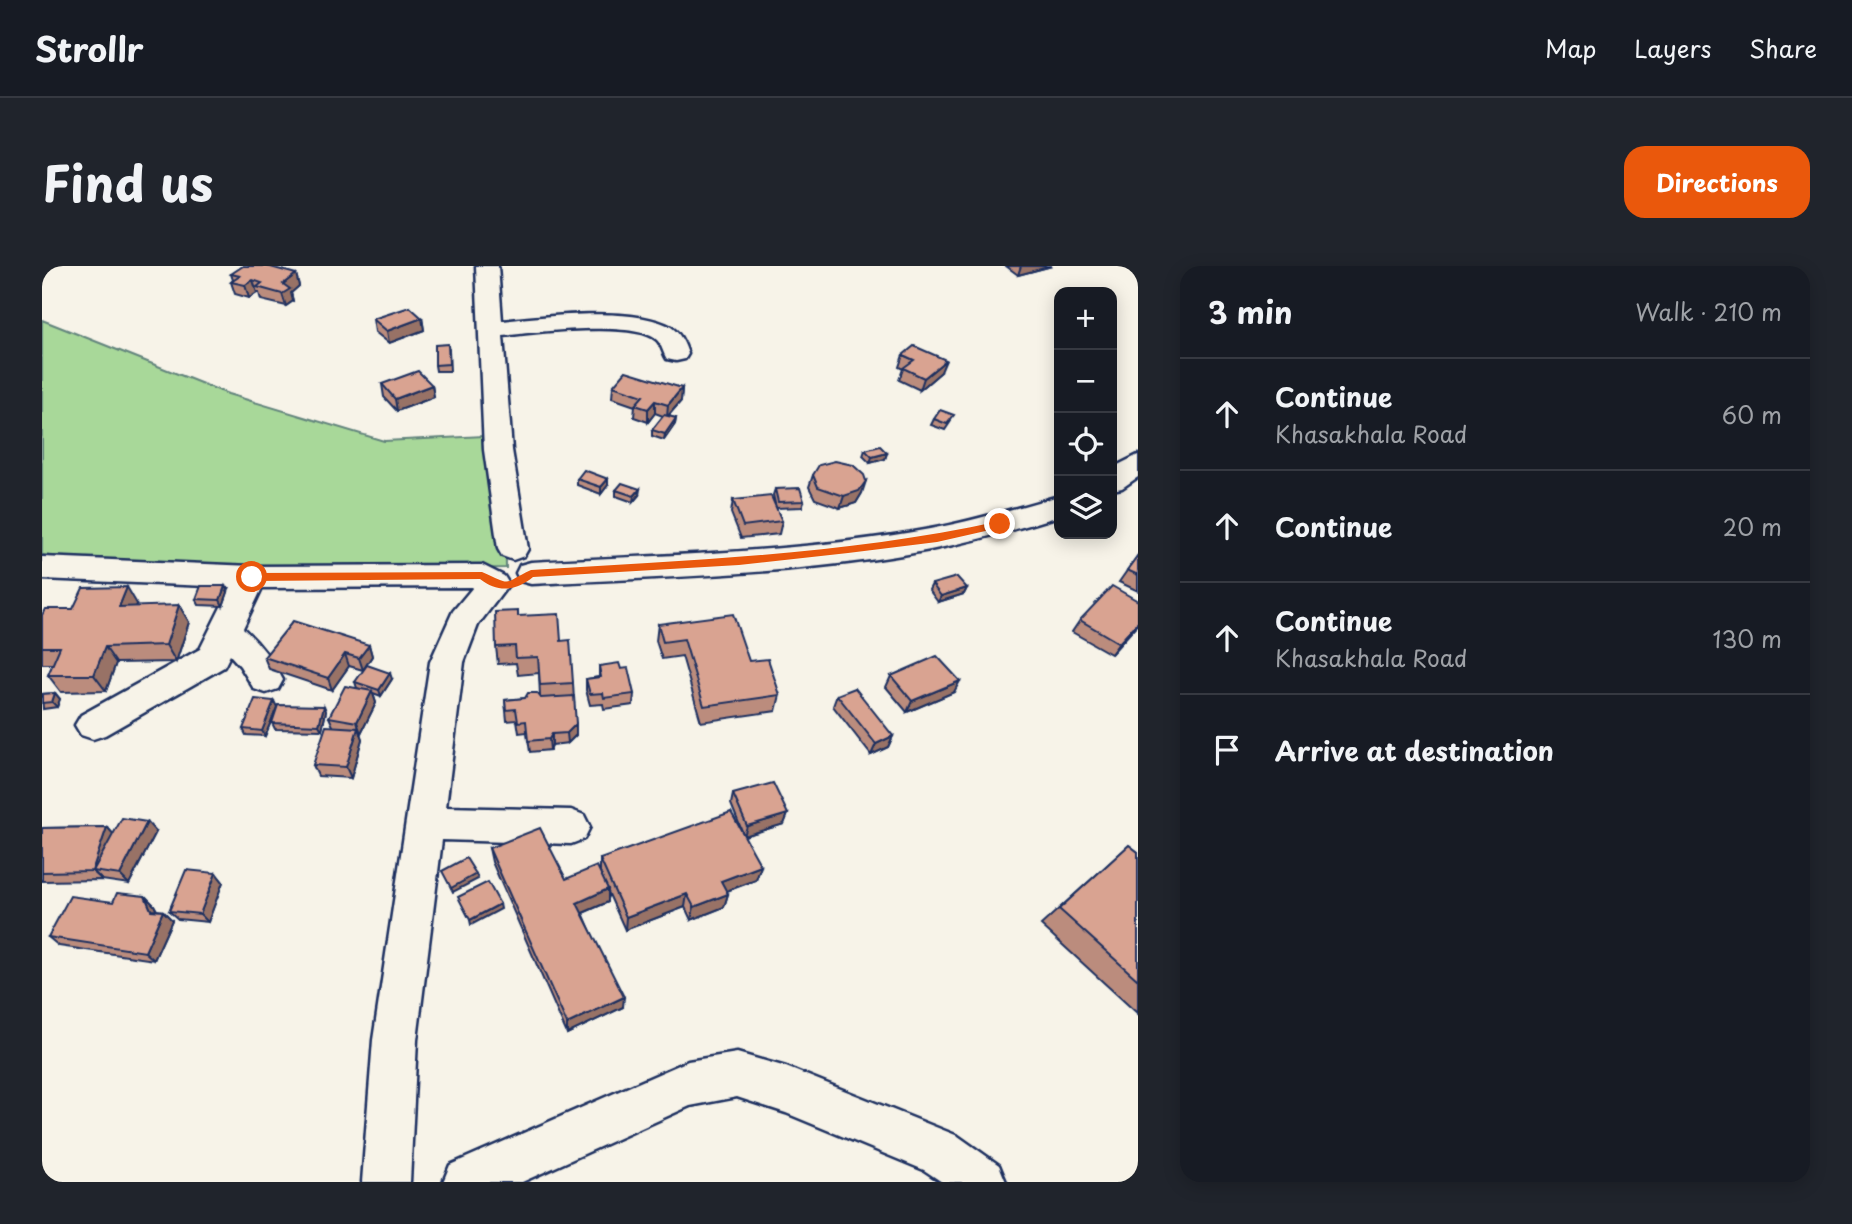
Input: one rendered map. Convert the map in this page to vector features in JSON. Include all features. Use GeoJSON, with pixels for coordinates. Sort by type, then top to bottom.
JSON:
{"type":"FeatureCollection","features":[{"type":"Feature","properties":{"kind":"street"},"geometry":{"type":"LineString","coordinates":[[487,266],[498,450],[513,548]]}},
{"type":"Feature","properties":{"kind":"street"},"geometry":{"type":"LineString","coordinates":[[492,330],[528,325],[642,324],[660,330],[672,341],[676,354]]}},
{"type":"Feature","properties":{"kind":"street"},"geometry":{"type":"LineString","coordinates":[[1117,478],[1138,464]]}},
{"type":"Feature","properties":{"kind":"street"},"geometry":{"type":"LineString","coordinates":[[42,568],[252,577],[487,580],[509,586],[531,573],[739,561],[937,538],[1000,524],[1054,508]]}},
{"type":"Feature","properties":{"kind":"street"},"geometry":{"type":"LineString","coordinates":[[487,580],[480,564],[496,550],[513,548],[521,551],[531,560],[531,573]]}},
{"type":"Feature","properties":{"kind":"street"},"geometry":{"type":"LineString","coordinates":[[93,725],[212,658],[252,577]]}},
{"type":"Feature","properties":{"kind":"street"},"geometry":{"type":"LineString","coordinates":[[386,1182],[396,1040],[447,662],[464,620],[487,580]]}},
{"type":"Feature","properties":{"kind":"street"},"geometry":{"type":"LineString","coordinates":[[227,632],[252,657],[267,680]]}},
{"type":"Feature","properties":{"kind":"street"},"geometry":{"type":"LineString","coordinates":[[425,823],[571,827]]}},
{"type":"Feature","properties":{"kind":"street"},"geometry":{"type":"LineString","coordinates":[[467,1182],[688,1084],[737,1074],[786,1090],[941,1153],[982,1182]]}},
{"type":"Feature","properties":{"kind":"green space"},"geometry":{"type":"Polygon","coordinates":[[[42,320],[228,394],[384,441],[504,435],[506,568],[215,569],[100,562],[42,555],[42,320]]]}},
{"type":"Feature","properties":{"kind":"building"},"geometry":{"type":"Polygon","coordinates":[[[243,266],[267,266],[296,274],[283,284],[290,289],[282,294],[257,287],[262,283],[253,280],[245,285],[231,282],[240,276],[231,274],[243,266]]]}},
{"type":"Feature","properties":{"kind":"building"},"geometry":{"type":"Polygon","coordinates":[[[410,307],[422,318],[387,331],[373,319],[410,307]]]}},
{"type":"Feature","properties":{"kind":"building"},"geometry":{"type":"Polygon","coordinates":[[[448,344],[449,364],[435,365],[435,345],[448,344]]]}},
{"type":"Feature","properties":{"kind":"building"},"geometry":{"type":"Polygon","coordinates":[[[914,346],[946,360],[924,378],[903,368],[914,360],[903,355],[914,346]]]}},
{"type":"Feature","properties":{"kind":"building"},"geometry":{"type":"Polygon","coordinates":[[[418,371],[432,385],[395,399],[382,384],[418,371]]]}},
{"type":"Feature","properties":{"kind":"building"},"geometry":{"type":"Polygon","coordinates":[[[626,371],[682,388],[668,405],[655,401],[648,409],[635,405],[643,396],[613,386],[626,371]]]}},
{"type":"Feature","properties":{"kind":"building"},"geometry":{"type":"Polygon","coordinates":[[[940,410],[954,415],[947,424],[934,419],[940,410]]]}},
{"type":"Feature","properties":{"kind":"building"},"geometry":{"type":"Polygon","coordinates":[[[664,415],[676,418],[665,434],[652,430],[664,415]]]}},
{"type":"Feature","properties":{"kind":"building"},"geometry":{"type":"Polygon","coordinates":[[[880,446],[887,453],[872,457],[865,450],[880,446]]]}},
{"type":"Feature","properties":{"kind":"building"},"geometry":{"type":"Polygon","coordinates":[[[835,461],[853,465],[864,475],[866,481],[859,491],[844,496],[818,487],[813,475],[819,465],[835,461]]]}},
{"type":"Feature","properties":{"kind":"building"},"geometry":{"type":"Polygon","coordinates":[[[584,470],[608,479],[601,487],[577,479],[584,470]]]}},
{"type":"Feature","properties":{"kind":"building"},"geometry":{"type":"Polygon","coordinates":[[[622,483],[640,489],[634,496],[616,490],[622,483]]]}},
{"type":"Feature","properties":{"kind":"building"},"geometry":{"type":"Polygon","coordinates":[[[800,488],[804,501],[778,502],[775,489],[800,488]]]}},
{"type":"Feature","properties":{"kind":"building"},"geometry":{"type":"Polygon","coordinates":[[[771,496],[782,521],[743,526],[733,500],[771,496]]]}},
{"type":"Feature","properties":{"kind":"building"},"geometry":{"type":"Polygon","coordinates":[[[1138,555],[1138,575],[1127,570],[1138,555]]]}},
{"type":"Feature","properties":{"kind":"building"},"geometry":{"type":"Polygon","coordinates":[[[957,577],[967,588],[941,596],[932,584],[957,577]]]}},
{"type":"Feature","properties":{"kind":"building"},"geometry":{"type":"Polygon","coordinates":[[[201,586],[225,586],[220,600],[196,599],[201,586]]]}},
{"type":"Feature","properties":{"kind":"building"},"geometry":{"type":"Polygon","coordinates":[[[1112,586],[1138,601],[1138,622],[1119,643],[1080,620],[1112,586]]]}},
{"type":"Feature","properties":{"kind":"building"},"geometry":{"type":"Polygon","coordinates":[[[127,587],[119,607],[179,605],[166,645],[105,647],[94,675],[48,675],[60,647],[42,647],[42,615],[45,609],[73,609],[83,588],[127,587]]]}},
{"type":"Feature","properties":{"kind":"building"},"geometry":{"type":"Polygon","coordinates":[[[518,611],[518,616],[559,614],[561,641],[570,640],[573,683],[540,685],[538,657],[516,658],[515,646],[496,647],[495,612],[518,611]]]}},
{"type":"Feature","properties":{"kind":"building"},"geometry":{"type":"Polygon","coordinates":[[[733,614],[749,661],[768,659],[780,695],[704,706],[684,639],[663,642],[658,624],[733,614]]]}},
{"type":"Feature","properties":{"kind":"building"},"geometry":{"type":"Polygon","coordinates":[[[293,621],[369,645],[359,658],[345,654],[328,678],[264,657],[293,621]]]}},
{"type":"Feature","properties":{"kind":"building"},"geometry":{"type":"Polygon","coordinates":[[[937,656],[960,681],[912,701],[891,676],[937,656]]]}},
{"type":"Feature","properties":{"kind":"building"},"geometry":{"type":"Polygon","coordinates":[[[619,663],[621,669],[628,668],[634,694],[604,698],[603,693],[590,694],[586,679],[601,677],[599,666],[619,663]]]}},
{"type":"Feature","properties":{"kind":"building"},"geometry":{"type":"Polygon","coordinates":[[[367,665],[390,673],[379,690],[355,682],[367,665]]]}},
{"type":"Feature","properties":{"kind":"building"},"geometry":{"type":"Polygon","coordinates":[[[345,686],[372,691],[357,722],[329,717],[345,686]]]}},
{"type":"Feature","properties":{"kind":"building"},"geometry":{"type":"Polygon","coordinates":[[[855,688],[893,736],[876,744],[837,695],[855,688]]]}},
{"type":"Feature","properties":{"kind":"building"},"geometry":{"type":"Polygon","coordinates":[[[55,693],[52,702],[42,703],[42,694],[55,693]]]}},
{"type":"Feature","properties":{"kind":"building"},"geometry":{"type":"Polygon","coordinates":[[[528,693],[537,693],[541,698],[574,696],[576,724],[567,733],[552,734],[549,739],[528,741],[526,721],[518,722],[516,709],[506,710],[505,700],[525,698],[528,693]]]}},
{"type":"Feature","properties":{"kind":"building"},"geometry":{"type":"Polygon","coordinates":[[[255,699],[274,701],[262,731],[243,729],[255,699]]]}},
{"type":"Feature","properties":{"kind":"building"},"geometry":{"type":"Polygon","coordinates":[[[278,705],[324,706],[319,725],[272,723],[278,705]]]}},
{"type":"Feature","properties":{"kind":"building"},"geometry":{"type":"Polygon","coordinates":[[[326,726],[358,728],[346,767],[313,765],[326,726]]]}},
{"type":"Feature","properties":{"kind":"building"},"geometry":{"type":"Polygon","coordinates":[[[773,783],[788,814],[747,826],[733,794],[773,783]]]}},
{"type":"Feature","properties":{"kind":"building"},"geometry":{"type":"Polygon","coordinates":[[[731,812],[761,866],[721,881],[728,894],[694,907],[687,894],[626,917],[600,859],[731,812]]]}},
{"type":"Feature","properties":{"kind":"building"},"geometry":{"type":"Polygon","coordinates":[[[122,818],[147,822],[120,875],[93,871],[122,818]]]}},
{"type":"Feature","properties":{"kind":"building"},"geometry":{"type":"Polygon","coordinates":[[[107,827],[92,871],[42,872],[42,828],[107,827]]]}},
{"type":"Feature","properties":{"kind":"building"},"geometry":{"type":"Polygon","coordinates":[[[540,828],[566,879],[597,866],[608,889],[577,903],[624,997],[567,1024],[489,848],[540,828]]]}},
{"type":"Feature","properties":{"kind":"building"},"geometry":{"type":"Polygon","coordinates":[[[1129,845],[1138,852],[1138,980],[1059,909],[1129,845]]]}},
{"type":"Feature","properties":{"kind":"building"},"geometry":{"type":"Polygon","coordinates":[[[466,858],[476,874],[451,888],[442,871],[466,858]]]}},
{"type":"Feature","properties":{"kind":"building"},"geometry":{"type":"Polygon","coordinates":[[[186,870],[216,873],[200,914],[169,911],[186,870]]]}},
{"type":"Feature","properties":{"kind":"building"},"geometry":{"type":"Polygon","coordinates":[[[488,882],[500,904],[470,920],[458,897],[488,882]]]}},
{"type":"Feature","properties":{"kind":"building"},"geometry":{"type":"Polygon","coordinates":[[[117,893],[145,896],[151,910],[163,911],[145,952],[48,937],[70,896],[113,902],[117,893]]]}},
{"type":"Feature","properties":{"kind":"route"},"geometry":{"type":"LineString","coordinates":[[252,577],[482,576],[493,584],[509,586],[526,579],[531,573],[739,561],[848,550],[937,538],[1000,524]]}}]}
